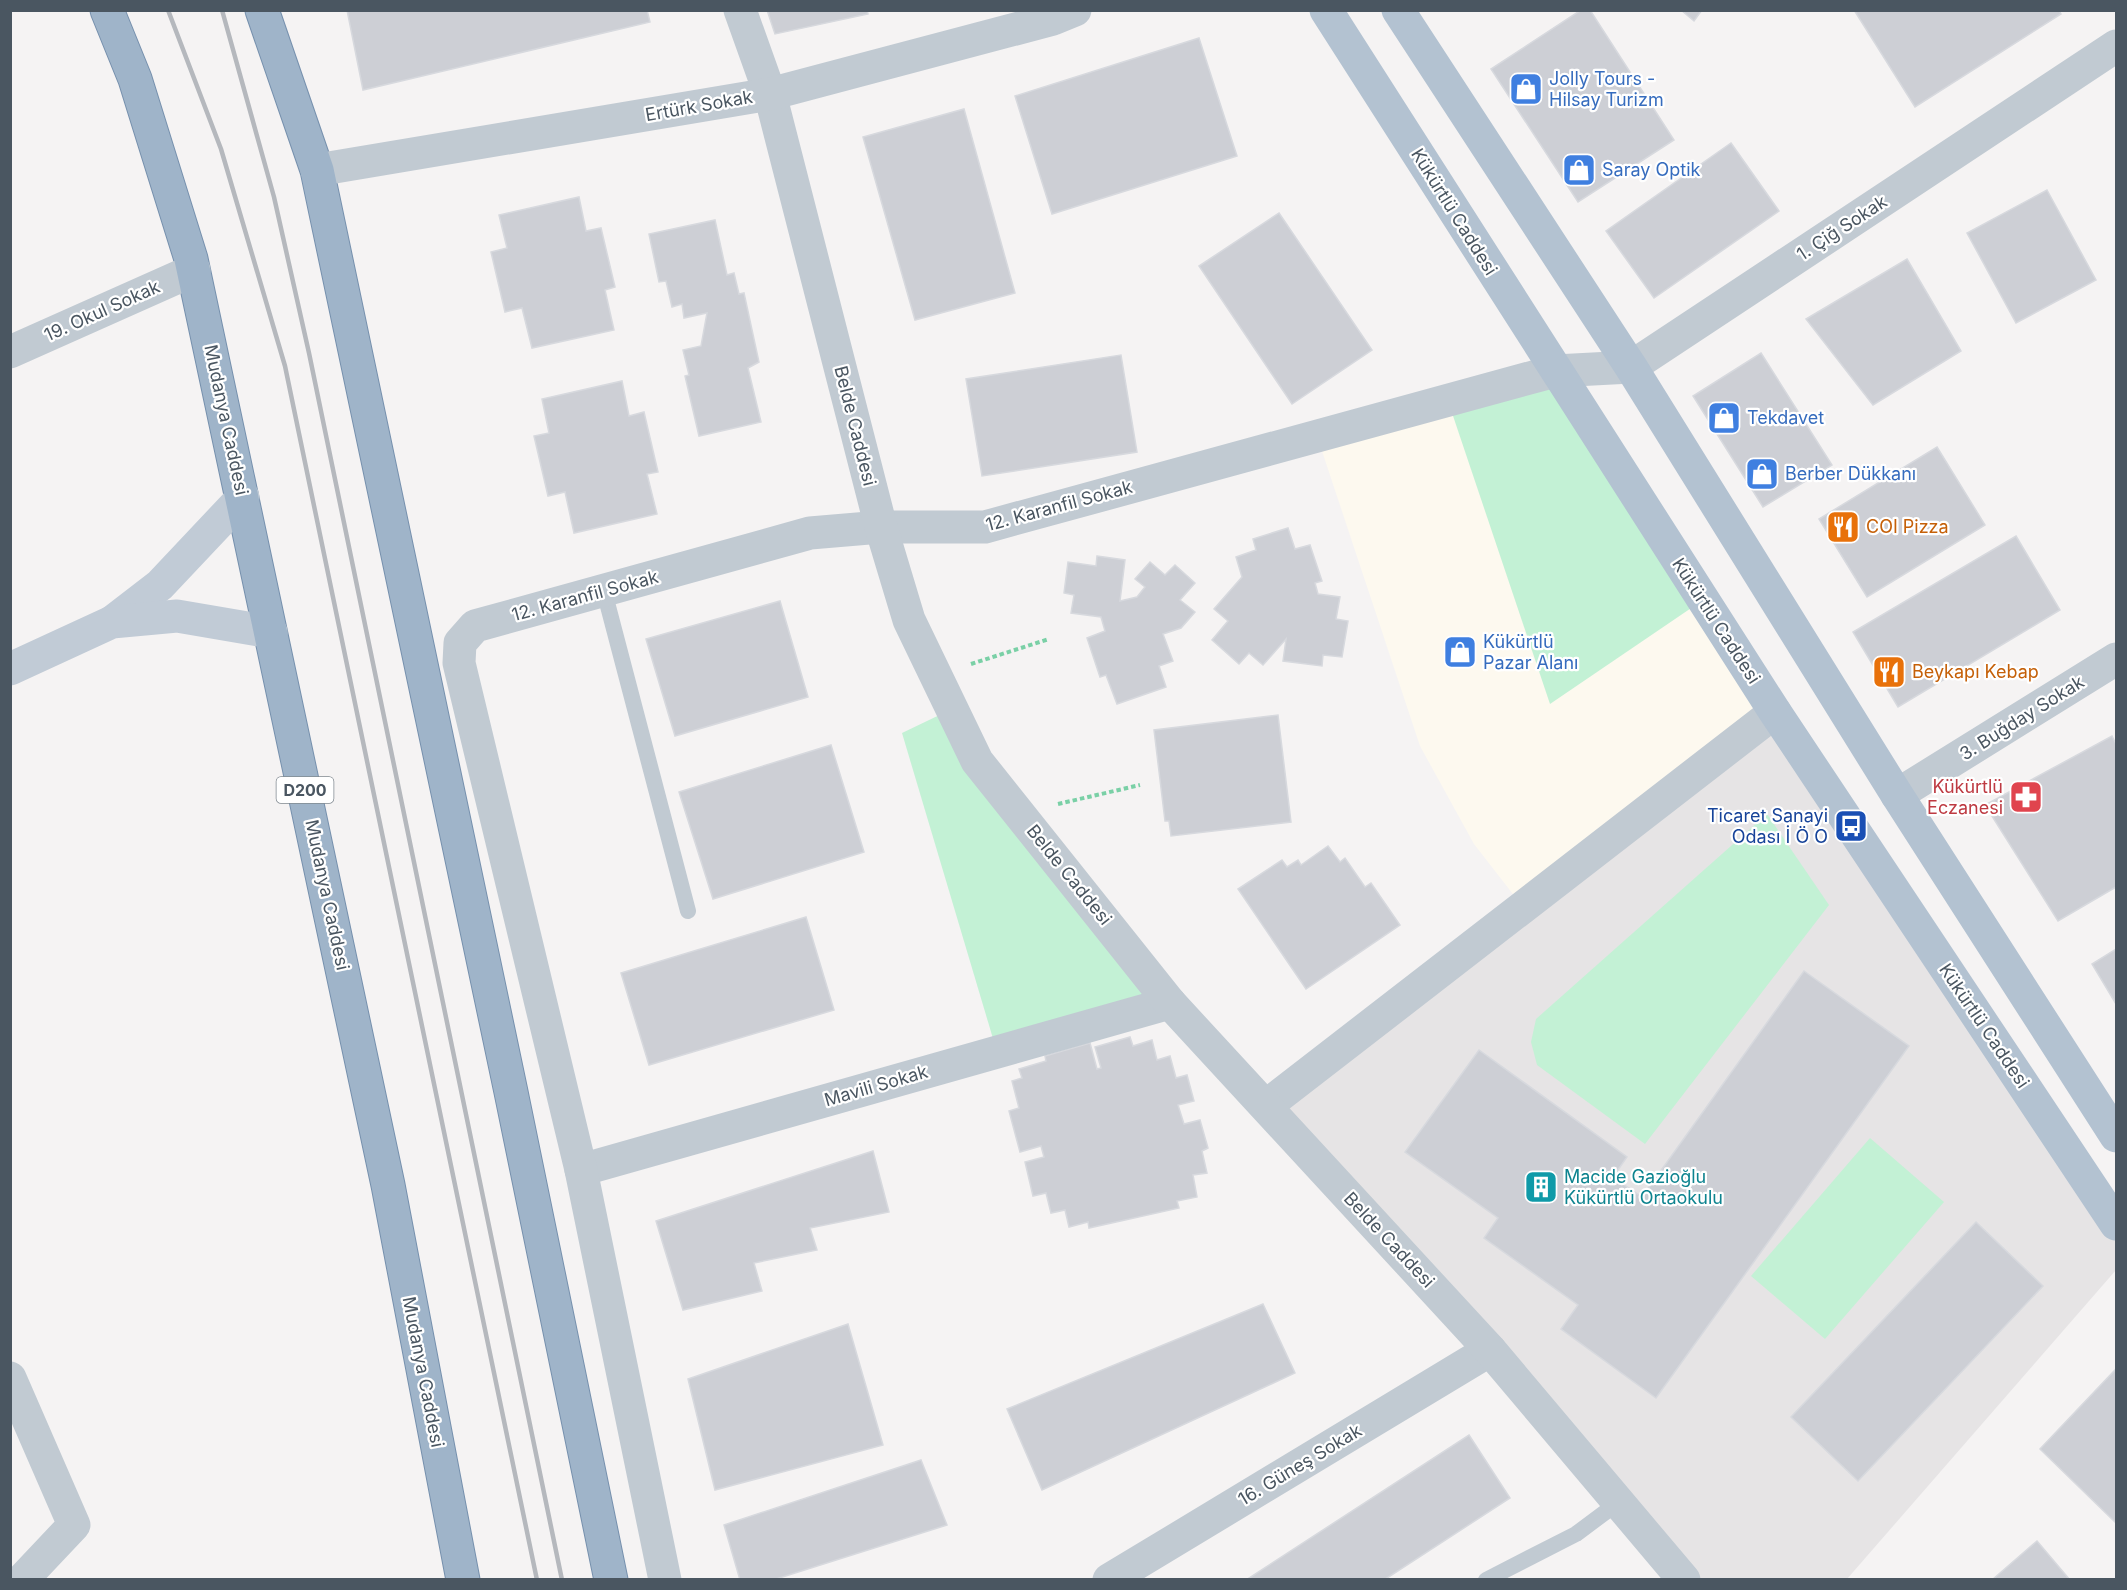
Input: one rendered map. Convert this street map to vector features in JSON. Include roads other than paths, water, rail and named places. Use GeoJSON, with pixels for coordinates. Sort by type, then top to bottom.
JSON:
{"type":"FeatureCollection","features":[{"type":"Feature","properties":{"kind":"highway","name":"Mudanya Caddesi"},"geometry":{"type":"LineString","coordinates":[[107,10],[135,79],[194,270],[388,1185],[463,1580]]}},
{"type":"Feature","properties":{"kind":"highway"},"geometry":{"type":"LineString","coordinates":[[262,10],[316,170],[512,1092],[611,1580]]}},
{"type":"Feature","properties":{"kind":"main road","name":"Kükürtlü Caddesi"},"geometry":{"type":"LineString","coordinates":[[1326,10],[1775,712],[2116,1224]]}},
{"type":"Feature","properties":{"kind":"main road"},"geometry":{"type":"LineString","coordinates":[[1398,10],[1631,367],[1897,795],[2116,1136]]}},
{"type":"Feature","properties":{"kind":"main road"},"geometry":{"type":"LineString","coordinates":[[10,669],[112,622],[160,585],[243,497]]}},
{"type":"Feature","properties":{"kind":"main road"},"geometry":{"type":"LineString","coordinates":[[112,622],[177,616],[272,632]]}},
{"type":"Feature","properties":{"kind":"street","name":"Belde Caddesi"},"geometry":{"type":"LineString","coordinates":[[740,10],[770,94],[881,527],[909,620],[978,761],[1170,1003],[1490,1350],[1684,1580]]}},
{"type":"Feature","properties":{"kind":"street","name":"Ertürk Sokak"},"geometry":{"type":"LineString","coordinates":[[316,170],[770,94],[1053,19],[1075,10]]}},
{"type":"Feature","properties":{"kind":"street","name":"1. Çiğ Sokak"},"geometry":{"type":"LineString","coordinates":[[1631,367],[2116,46]]}},
{"type":"Feature","properties":{"kind":"street","name":"19. Okul Sokak"},"geometry":{"type":"LineString","coordinates":[[10,352],[194,270]]}},
{"type":"Feature","properties":{"kind":"street"},"geometry":{"type":"LineString","coordinates":[[1555,371],[1631,367]]}},
{"type":"Feature","properties":{"kind":"street","name":"12. Karanfil Sokak"},"geometry":{"type":"LineString","coordinates":[[581,1170],[459,663],[460,643],[475,627],[810,533],[881,527],[985,527],[1555,371]]}},
{"type":"Feature","properties":{"kind":"street","name":"3. Buğday Sokak"},"geometry":{"type":"LineString","coordinates":[[1897,795],[2116,659]]}},
{"type":"Feature","properties":{"kind":"street"},"geometry":{"type":"LineString","coordinates":[[1266,1106],[1775,712]]}},
{"type":"Feature","properties":{"kind":"street","name":"Mavili Sokak"},"geometry":{"type":"LineString","coordinates":[[581,1170],[1170,1003]]}},
{"type":"Feature","properties":{"kind":"street"},"geometry":{"type":"LineString","coordinates":[[581,1170],[665,1580]]}},
{"type":"Feature","properties":{"kind":"street","name":"16. Güneş Sokak"},"geometry":{"type":"LineString","coordinates":[[1109,1580],[1490,1350]]}},
{"type":"Feature","properties":{"kind":"street"},"geometry":{"type":"LineString","coordinates":[[10,1378],[74,1525],[22,1580]]}},
{"type":"Feature","properties":{"kind":"lane"},"geometry":{"type":"LineString","coordinates":[[604,591],[688,911]]}},
{"type":"Feature","properties":{"kind":"lane"},"geometry":{"type":"LineString","coordinates":[[1486,1580],[1576,1534],[1619,1502]]}},
{"type":"Feature","properties":{"kind":"railway"},"geometry":{"type":"LineString","coordinates":[[168,10],[221,149],[285,366],[537,1580]]}},
{"type":"Feature","properties":{"kind":"railway"},"geometry":{"type":"LineString","coordinates":[[222,10],[274,197],[309,353],[562,1580]]}},
{"type":"Feature","properties":{"kind":"place","name":"Jolly Tours - Hilsay Turizm"},"geometry":{"type":"Point","coordinates":[1526,89]}},
{"type":"Feature","properties":{"kind":"place","name":"Saray Optik"},"geometry":{"type":"Point","coordinates":[1579,170]}},
{"type":"Feature","properties":{"kind":"place","name":"Tekdavet"},"geometry":{"type":"Point","coordinates":[1724,418]}},
{"type":"Feature","properties":{"kind":"place","name":"Berber Dükkanı"},"geometry":{"type":"Point","coordinates":[1762,474]}},
{"type":"Feature","properties":{"kind":"place","name":"COI Pizza"},"geometry":{"type":"Point","coordinates":[1843,527]}},
{"type":"Feature","properties":{"kind":"place","name":"Kükürtlü Pazar Alanı"},"geometry":{"type":"Point","coordinates":[1460,652]}},
{"type":"Feature","properties":{"kind":"place","name":"Beykapı Kebap"},"geometry":{"type":"Point","coordinates":[1889,672]}},
{"type":"Feature","properties":{"kind":"place","name":"Kükürtlü Eczanesi"},"geometry":{"type":"Point","coordinates":[2026,797]}},
{"type":"Feature","properties":{"kind":"place","name":"Ticaret Sanayi Odası İ Ö O"},"geometry":{"type":"Point","coordinates":[1851,826]}},
{"type":"Feature","properties":{"kind":"place","name":"Macide Gazioğlu Kükürtlü Ortaokulu"},"geometry":{"type":"Point","coordinates":[1541,1187]}}]}
